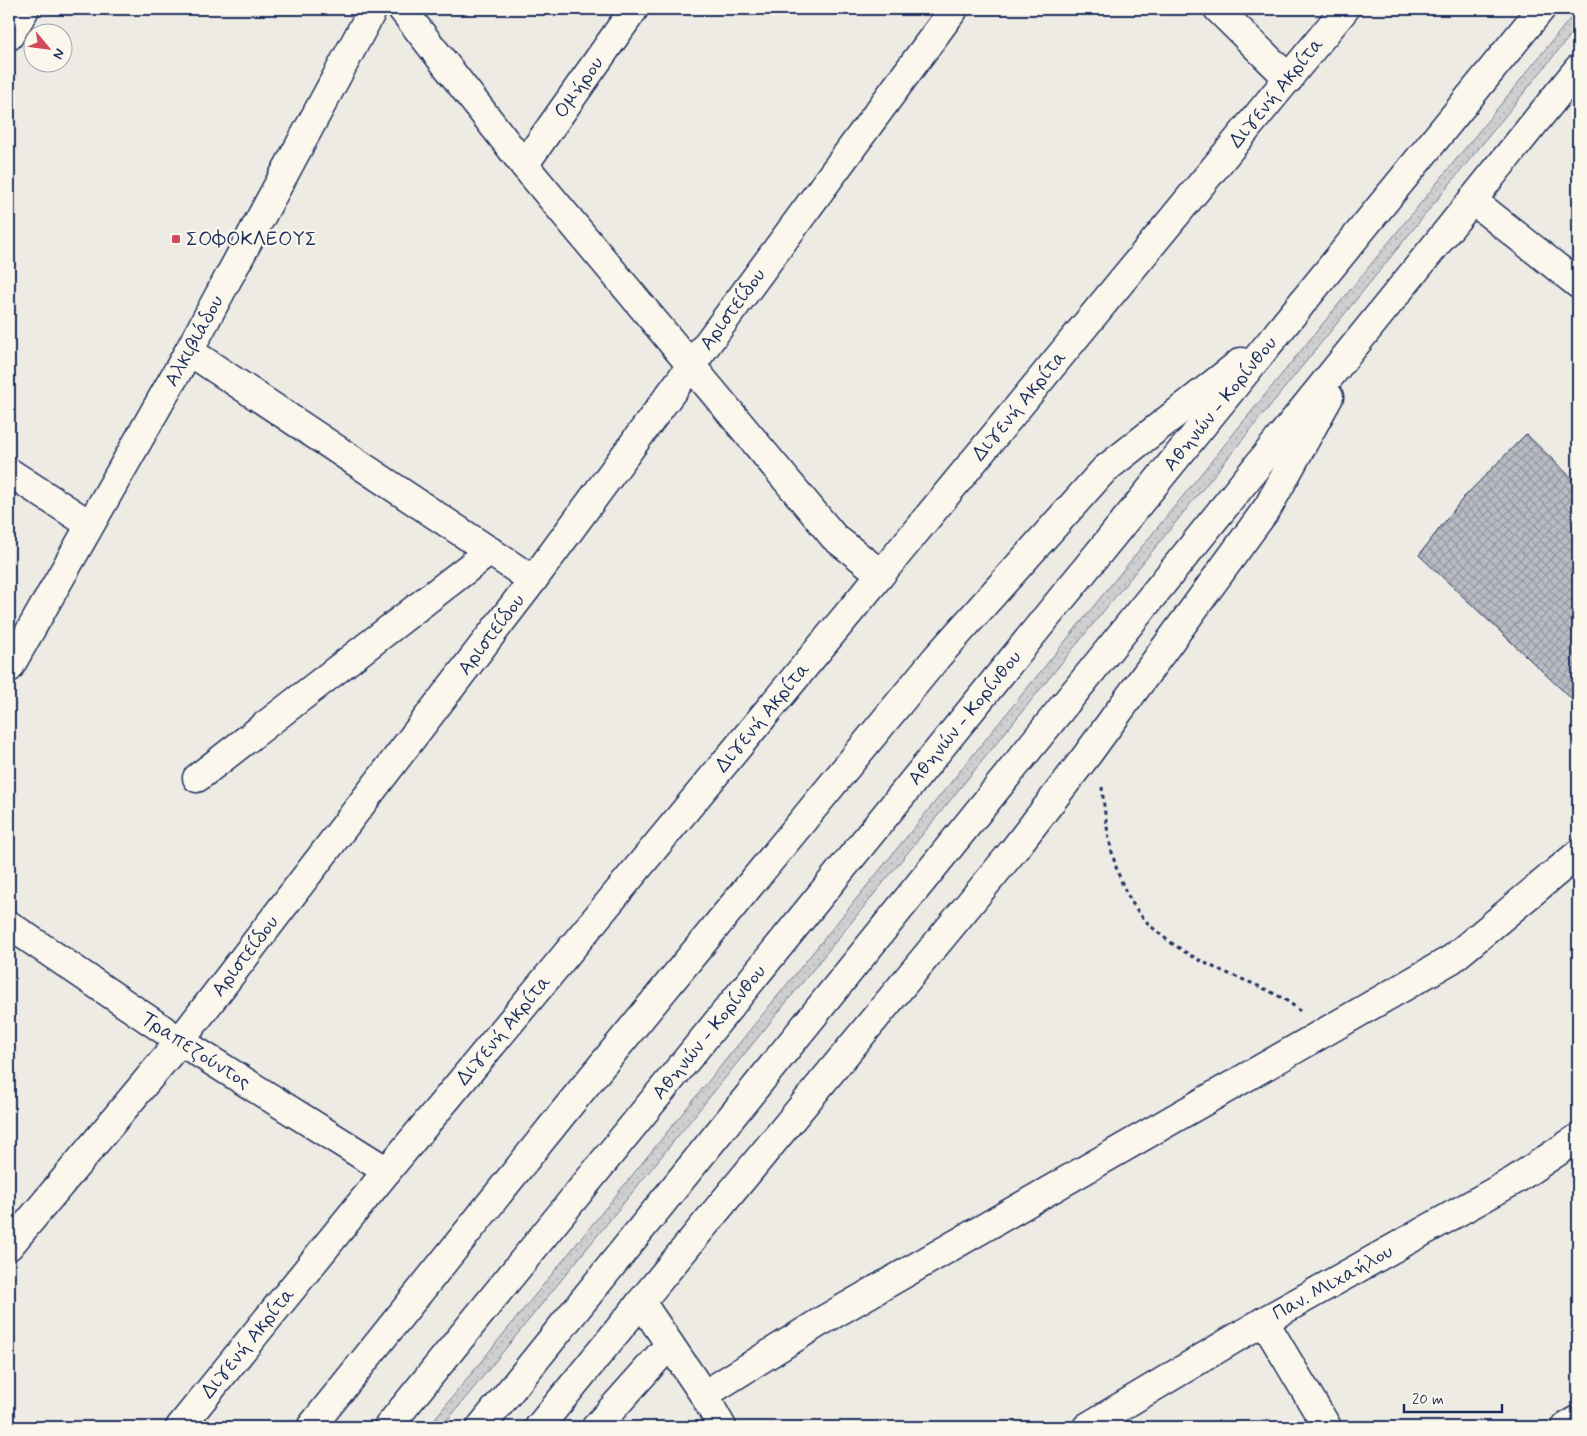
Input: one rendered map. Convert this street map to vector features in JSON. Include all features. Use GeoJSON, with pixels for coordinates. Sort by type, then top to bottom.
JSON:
{"type":"FeatureCollection","features":[{"type":"Feature","properties":{"kind":"main road"},"geometry":{"type":"LineString","coordinates":[[9,36],[25,9]]}},
{"type":"Feature","properties":{"kind":"main road","name":"Αλκιβιάδου"},"geometry":{"type":"LineString","coordinates":[[9,668],[89,524],[189,351],[373,9]]}},
{"type":"Feature","properties":{"kind":"main road"},"geometry":{"type":"LineString","coordinates":[[402,9],[524,165],[692,364],[834,538],[881,574]]}},
{"type":"Feature","properties":{"kind":"main road","name":"Ομήρου"},"geometry":{"type":"LineString","coordinates":[[524,165],[634,9]]}},
{"type":"Feature","properties":{"kind":"main road","name":"Αριστείδου"},"geometry":{"type":"LineString","coordinates":[[9,1246],[180,1041],[533,580],[954,9]]}},
{"type":"Feature","properties":{"kind":"main road"},"geometry":{"type":"LineString","coordinates":[[1218,9],[1289,79]]}},
{"type":"Feature","properties":{"kind":"main road","name":"Διγενή Ακρίτα"},"geometry":{"type":"LineString","coordinates":[[180,1427],[387,1171],[1345,9]]}},
{"type":"Feature","properties":{"kind":"main road","name":"Αθηνών - Κορίνθου"},"geometry":{"type":"LineString","coordinates":[[388,1427],[1541,9]]}},
{"type":"Feature","properties":{"kind":"main road"},"geometry":{"type":"LineString","coordinates":[[481,1427],[1578,69]]}},
{"type":"Feature","properties":{"kind":"main road"},"geometry":{"type":"LineString","coordinates":[[1472,200],[1578,284]]}},
{"type":"Feature","properties":{"kind":"main road"},"geometry":{"type":"LineString","coordinates":[[311,1427],[571,1104],[937,657],[1104,470],[1281,330]]}},
{"type":"Feature","properties":{"kind":"main road"},"geometry":{"type":"LineString","coordinates":[[539,1427],[1013,851],[1087,755],[1268,507],[1364,332]]}},
{"type":"Feature","properties":{"kind":"main road"},"geometry":{"type":"LineString","coordinates":[[189,351],[533,580]]}},
{"type":"Feature","properties":{"kind":"main road"},"geometry":{"type":"LineString","coordinates":[[9,472],[89,524]]}},
{"type":"Feature","properties":{"kind":"main road"},"geometry":{"type":"LineString","coordinates":[[197,778],[490,550]]}},
{"type":"Feature","properties":{"kind":"main road"},"geometry":{"type":"LineString","coordinates":[[704,1395],[838,1312],[1452,959],[1578,854]]}},
{"type":"Feature","properties":{"kind":"main road","name":"Τραπεζούντος"},"geometry":{"type":"LineString","coordinates":[[9,925],[180,1041],[387,1171]]}},
{"type":"Feature","properties":{"kind":"main road","name":"Παν. Μιχαήλου"},"geometry":{"type":"LineString","coordinates":[[1087,1427],[1264,1321],[1515,1180],[1578,1138]]}},
{"type":"Feature","properties":{"kind":"main road"},"geometry":{"type":"LineString","coordinates":[[641,1302],[704,1395],[722,1427]]}},
{"type":"Feature","properties":{"kind":"main road"},"geometry":{"type":"LineString","coordinates":[[1264,1321],[1327,1427]]}},
{"type":"Feature","properties":{"kind":"main road"},"geometry":{"type":"LineString","coordinates":[[596,1427],[669,1345]]}},
{"type":"Feature","properties":{"kind":"main road"},"geometry":{"type":"LineString","coordinates":[[1566,1427],[1578,1420]]}},
{"type":"Feature","properties":{"kind":"path"},"geometry":{"type":"LineString","coordinates":[[1087,755],[1100,769],[1103,801],[1113,855],[1123,887],[1137,911],[1161,935],[1208,965],[1286,999],[1324,1034]]}},
{"type":"Feature","properties":{"kind":"shaded area"},"geometry":{"type":"Polygon","coordinates":[[[1578,9],[1578,26],[442,1427],[428,1427],[1578,9]]]}},
{"type":"Feature","properties":{"kind":"building"},"geometry":{"type":"Polygon","coordinates":[[[1526,434],[1578,484],[1578,705],[1419,555],[1464,497],[1526,434]]]}},
{"type":"Feature","properties":{"kind":"place","name":"ΣΟΦΟΚΛΕΟΥΣ"},"geometry":{"type":"Point","coordinates":[176,239]}}]}
